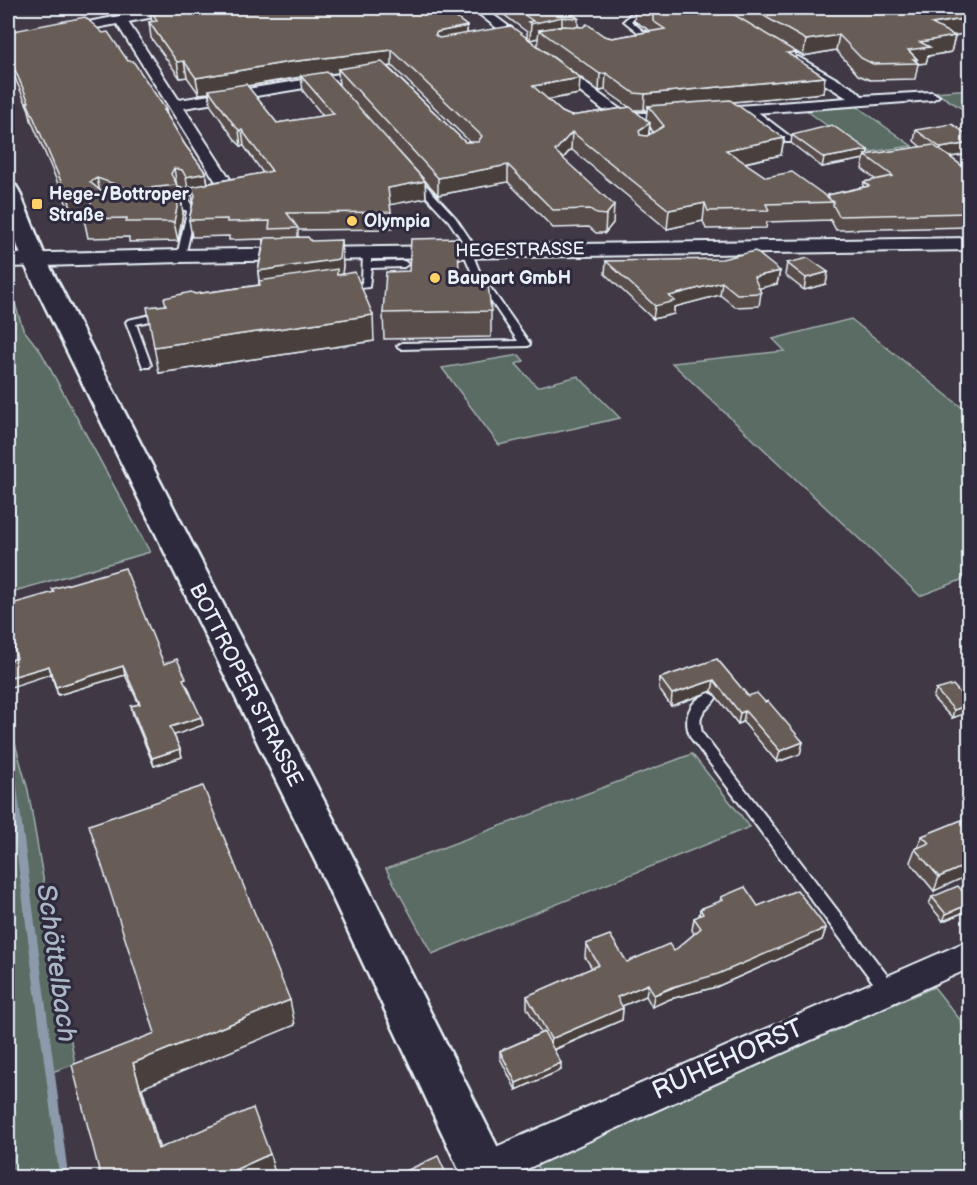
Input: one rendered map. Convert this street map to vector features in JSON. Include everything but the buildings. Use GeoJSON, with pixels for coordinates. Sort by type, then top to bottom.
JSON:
{"type":"FeatureCollection","features":[{"type":"Feature","properties":{"kind":"main road","name":"BOTTROPER STRASSE"},"geometry":{"type":"LineString","coordinates":[[8,191],[21,261],[488,1173]]}},
{"type":"Feature","properties":{"kind":"street"},"geometry":{"type":"LineString","coordinates":[[8,41],[179,8]]}},
{"type":"Feature","properties":{"kind":"street"},"geometry":{"type":"LineString","coordinates":[[477,8],[625,119],[932,96]]}},
{"type":"Feature","properties":{"kind":"street"},"geometry":{"type":"LineString","coordinates":[[120,19],[175,105],[223,187]]}},
{"type":"Feature","properties":{"kind":"street"},"geometry":{"type":"LineString","coordinates":[[782,51],[851,93],[858,101]]}},
{"type":"Feature","properties":{"kind":"street"},"geometry":{"type":"LineString","coordinates":[[175,105],[332,84],[387,71]]}},
{"type":"Feature","properties":{"kind":"street","name":"HEGESTRASSE"},"geometry":{"type":"LineString","coordinates":[[21,261],[181,256],[367,259],[470,251],[969,244]]}},
{"type":"Feature","properties":{"kind":"street","name":"RUHEHORST"},"geometry":{"type":"LineString","coordinates":[[488,1173],[887,988],[969,953]]}},
{"type":"Feature","properties":{"kind":"lane"},"geometry":{"type":"LineString","coordinates":[[640,8],[627,21],[641,33],[648,34]]}},
{"type":"Feature","properties":{"kind":"lane"},"geometry":{"type":"LineString","coordinates":[[743,110],[776,139]]}},
{"type":"Feature","properties":{"kind":"lane"},"geometry":{"type":"LineString","coordinates":[[743,110],[789,140]]}},
{"type":"Feature","properties":{"kind":"lane"},"geometry":{"type":"LineString","coordinates":[[402,346],[525,344],[476,273],[470,251],[452,219],[412,176]]}},
{"type":"Feature","properties":{"kind":"lane"},"geometry":{"type":"LineString","coordinates":[[180,191],[191,212],[181,256]]}},
{"type":"Feature","properties":{"kind":"lane"},"geometry":{"type":"LineString","coordinates":[[162,210],[187,204],[195,199]]}},
{"type":"Feature","properties":{"kind":"lane"},"geometry":{"type":"LineString","coordinates":[[331,290],[366,285],[367,259],[404,264]]}},
{"type":"Feature","properties":{"kind":"lane"},"geometry":{"type":"LineString","coordinates":[[146,365],[131,322],[180,313]]}},
{"type":"Feature","properties":{"kind":"lane"},"geometry":{"type":"LineString","coordinates":[[709,698],[696,708],[693,721],[696,734],[887,988]]}},
{"type":"Feature","properties":{"kind":"green space"},"geometry":{"type":"Polygon","coordinates":[[[969,89],[969,113],[935,92],[969,89]]]}},
{"type":"Feature","properties":{"kind":"green space"},"geometry":{"type":"Polygon","coordinates":[[[855,105],[912,146],[864,153],[803,108],[855,105]]]}},
{"type":"Feature","properties":{"kind":"green space"},"geometry":{"type":"Polygon","coordinates":[[[8,282],[23,329],[41,352],[150,552],[8,593],[8,282]]]}},
{"type":"Feature","properties":{"kind":"green space"},"geometry":{"type":"Polygon","coordinates":[[[851,319],[969,413],[969,577],[920,596],[672,363],[785,351],[773,339],[851,319]]]}},
{"type":"Feature","properties":{"kind":"green space"},"geometry":{"type":"Polygon","coordinates":[[[519,355],[524,361],[516,364],[537,387],[578,376],[620,418],[499,445],[442,368],[519,355]]]}},
{"type":"Feature","properties":{"kind":"green space"},"geometry":{"type":"Polygon","coordinates":[[[14,740],[28,790],[75,1064],[52,1072],[66,1177],[8,1177],[8,741],[14,740]]]}},
{"type":"Feature","properties":{"kind":"green space"},"geometry":{"type":"Polygon","coordinates":[[[692,754],[750,827],[432,954],[386,869],[692,754]]]}},
{"type":"Feature","properties":{"kind":"green space"},"geometry":{"type":"Polygon","coordinates":[[[934,987],[969,1031],[969,1177],[542,1178],[535,1160],[934,987]]]}},
{"type":"Feature","properties":{"kind":"waterway","name":"Schöttelbach"},"geometry":{"type":"LineString","coordinates":[[8,753],[9,761]]}},
{"type":"Feature","properties":{"kind":"waterway","name":"Schöttelbach"},"geometry":{"type":"LineString","coordinates":[[9,760],[64,1178]]}},
{"type":"Feature","properties":{"kind":"place","name":"Hege-/Bottroper Straße"},"geometry":{"type":"Point","coordinates":[37,204]}},
{"type":"Feature","properties":{"kind":"place","name":"Olympia"},"geometry":{"type":"Point","coordinates":[352,221]}},
{"type":"Feature","properties":{"kind":"place","name":"Baupart GmbH"},"geometry":{"type":"Point","coordinates":[435,278]}}]}
